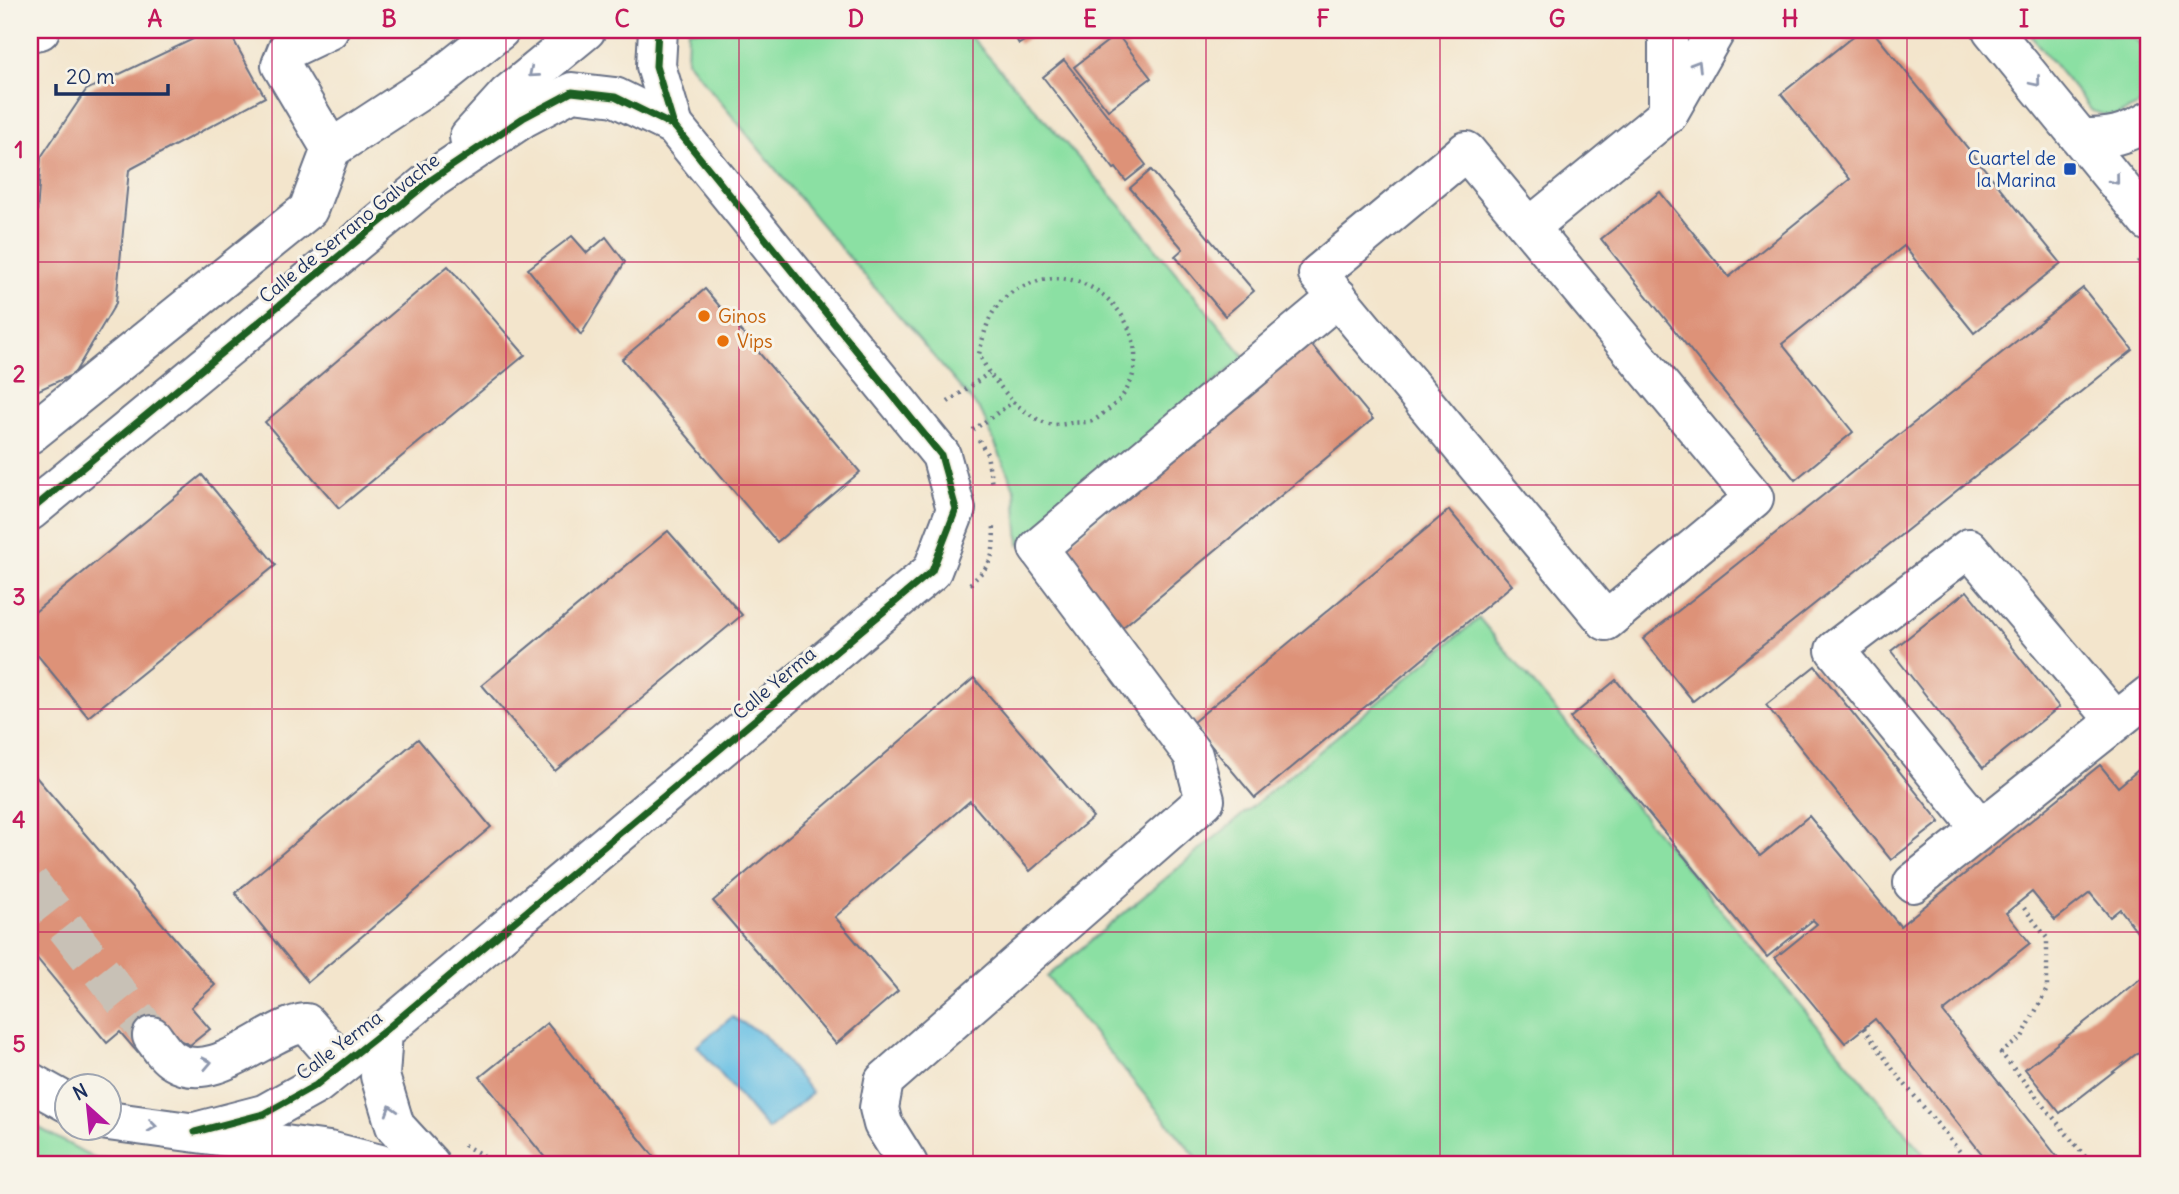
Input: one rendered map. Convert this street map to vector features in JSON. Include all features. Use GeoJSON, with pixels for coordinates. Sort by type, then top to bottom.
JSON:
{"type":"FeatureCollection","features":[{"type":"Feature","properties":{"kind":"street"},"geometry":{"type":"LineString","coordinates":[[30,32],[40,30]]}},
{"type":"Feature","properties":{"kind":"street"},"geometry":{"type":"LineString","coordinates":[[329,30],[288,50],[281,65],[331,149]]}},
{"type":"Feature","properties":{"kind":"street"},"geometry":{"type":"LineString","coordinates":[[30,434],[308,210],[331,149],[438,79],[500,30]]}},
{"type":"Feature","properties":{"kind":"street","name":"Calle de Serrano Galvache"},"geometry":{"type":"LineString","coordinates":[[431,180],[506,95],[586,30]]}},
{"type":"Feature","properties":{"kind":"street"},"geometry":{"type":"LineString","coordinates":[[658,30],[656,66],[674,126]]}},
{"type":"Feature","properties":{"kind":"street"},"geometry":{"type":"LineString","coordinates":[[1665,30],[1668,38],[1668,114]]}},
{"type":"Feature","properties":{"kind":"street"},"geometry":{"type":"LineString","coordinates":[[1530,227],[1668,114],[1716,30]]}},
{"type":"Feature","properties":{"kind":"street"},"geometry":{"type":"LineString","coordinates":[[1992,30],[2149,222]]}},
{"type":"Feature","properties":{"kind":"street","name":"Calle de Serrano Galvache"},"geometry":{"type":"LineString","coordinates":[[30,511],[431,180],[523,118],[572,92],[615,97],[674,126]]}},
{"type":"Feature","properties":{"kind":"street"},"geometry":{"type":"LineString","coordinates":[[2082,138],[2112,138],[2149,121]]}},
{"type":"Feature","properties":{"kind":"street","name":"Calle Yerma"},"geometry":{"type":"LineString","coordinates":[[195,1132],[264,1114],[316,1085],[383,1032],[932,571],[956,509],[941,455],[674,126]]}},
{"type":"Feature","properties":{"kind":"street"},"geometry":{"type":"LineString","coordinates":[[1466,151],[1530,227],[1754,498],[1606,621],[1318,274],[1466,151]]}},
{"type":"Feature","properties":{"kind":"street"},"geometry":{"type":"LineString","coordinates":[[908,1164],[883,1124],[879,1108],[884,1081],[1205,800],[1193,755],[1038,548],[1338,297]]}},
{"type":"Feature","properties":{"kind":"street"},"geometry":{"type":"LineString","coordinates":[[1913,883],[2140,705],[1969,548],[1835,650],[1981,829]]}},
{"type":"Feature","properties":{"kind":"street"},"geometry":{"type":"LineString","coordinates":[[152,1036],[172,1060],[188,1067],[233,1057],[292,1024],[306,1023],[342,1065]]}},
{"type":"Feature","properties":{"kind":"street"},"geometry":{"type":"LineString","coordinates":[[383,1032],[380,1076],[395,1126],[445,1153]]}},
{"type":"Feature","properties":{"kind":"street"},"geometry":{"type":"LineString","coordinates":[[30,1082],[52,1094]]}},
{"type":"Feature","properties":{"kind":"street"},"geometry":{"type":"LineString","coordinates":[[122,1123],[329,1151],[380,1164]]}},
{"type":"Feature","properties":{"kind":"path"},"geometry":{"type":"LineString","coordinates":[[1053,277],[1082,282],[1104,295],[1121,311],[1132,332],[1136,357],[1132,384],[1115,404],[1093,421],[1054,425],[1033,417],[1013,401],[989,373],[979,354],[986,323],[1002,300],[1026,285],[1053,277]]}},
{"type":"Feature","properties":{"kind":"path"},"geometry":{"type":"LineString","coordinates":[[948,402],[989,373]]}},
{"type":"Feature","properties":{"kind":"path"},"geometry":{"type":"LineString","coordinates":[[940,391],[957,411]]}},
{"type":"Feature","properties":{"kind":"path"},"geometry":{"type":"LineString","coordinates":[[973,430],[1013,401]]}},
{"type":"Feature","properties":{"kind":"path"},"geometry":{"type":"LineString","coordinates":[[965,420],[987,454],[993,489]]}},
{"type":"Feature","properties":{"kind":"path"},"geometry":{"type":"LineString","coordinates":[[962,592],[981,574],[993,556],[994,515]]}},
{"type":"Feature","properties":{"kind":"path"},"geometry":{"type":"LineString","coordinates":[[2024,908],[2047,938],[2047,989],[2022,1037],[2001,1053],[2091,1164]]}},
{"type":"Feature","properties":{"kind":"path"},"geometry":{"type":"LineString","coordinates":[[1864,1028],[1894,1070],[1970,1164]]}},
{"type":"Feature","properties":{"kind":"path"},"geometry":{"type":"LineString","coordinates":[[445,1153],[498,1164]]}},
{"type":"Feature","properties":{"kind":"green space"},"geometry":{"type":"Polygon","coordinates":[[[688,30],[965,30],[1121,206],[1245,357],[1019,545],[1015,490],[982,413],[817,220],[687,61],[688,30]]]}},
{"type":"Feature","properties":{"kind":"green space"},"geometry":{"type":"Polygon","coordinates":[[[2026,30],[2068,30],[2131,37],[2149,54],[2149,93],[2142,104],[2118,115],[2092,111],[2026,30]]]}},
{"type":"Feature","properties":{"kind":"green space"},"geometry":{"type":"Polygon","coordinates":[[[1479,618],[1932,1164],[1202,1164],[1047,977],[1479,618]]]}},
{"type":"Feature","properties":{"kind":"green space"},"geometry":{"type":"Polygon","coordinates":[[[30,1123],[52,1135],[52,1142],[65,1142],[96,1159],[167,1164],[30,1164],[30,1123]]]}},
{"type":"Feature","properties":{"kind":"water"},"geometry":{"type":"Polygon","coordinates":[[[732,1017],[763,1034],[812,1093],[768,1130],[697,1046],[732,1017]]]}},
{"type":"Feature","properties":{"kind":"building"},"geometry":{"type":"Polygon","coordinates":[[[212,30],[228,30],[265,97],[129,170],[116,303],[74,374],[30,394],[30,287],[41,157],[86,90],[212,30]]]}},
{"type":"Feature","properties":{"kind":"building"},"geometry":{"type":"Polygon","coordinates":[[[1011,30],[1042,30],[1019,44],[1011,30]]]}},
{"type":"Feature","properties":{"kind":"building"},"geometry":{"type":"Polygon","coordinates":[[[1861,30],[1872,30],[2061,263],[1974,333],[1904,246],[1782,344],[1853,432],[1795,480],[1601,239],[1660,192],[1729,277],[1850,179],[1781,94],[1861,30]]]}},
{"type":"Feature","properties":{"kind":"building"},"geometry":{"type":"Polygon","coordinates":[[[1117,34],[1151,78],[1108,110],[1074,67],[1117,34]]]}},
{"type":"Feature","properties":{"kind":"building"},"geometry":{"type":"Polygon","coordinates":[[[1064,60],[1146,165],[1126,181],[1043,77],[1064,60]]]}},
{"type":"Feature","properties":{"kind":"building"},"geometry":{"type":"Polygon","coordinates":[[[1151,170],[1254,291],[1225,316],[1175,256],[1183,249],[1130,188],[1151,170]]]}},
{"type":"Feature","properties":{"kind":"building"},"geometry":{"type":"Polygon","coordinates":[[[572,236],[587,253],[606,237],[625,262],[581,335],[528,269],[572,236]]]}},
{"type":"Feature","properties":{"kind":"building"},"geometry":{"type":"Polygon","coordinates":[[[448,266],[525,355],[339,508],[265,422],[448,266]]]}},
{"type":"Feature","properties":{"kind":"building"},"geometry":{"type":"Polygon","coordinates":[[[2083,288],[2133,350],[1693,701],[1643,639],[2083,288]]]}},
{"type":"Feature","properties":{"kind":"building"},"geometry":{"type":"Polygon","coordinates":[[[705,289],[860,472],[777,542],[622,359],[705,289]]]}},
{"type":"Feature","properties":{"kind":"building"},"geometry":{"type":"Polygon","coordinates":[[[1310,343],[1373,419],[1117,632],[1054,556],[1310,343]]]}},
{"type":"Feature","properties":{"kind":"building"},"geometry":{"type":"Polygon","coordinates":[[[202,475],[276,565],[88,717],[30,646],[30,616],[202,475]]]}},
{"type":"Feature","properties":{"kind":"building"},"geometry":{"type":"Polygon","coordinates":[[[1449,510],[1512,585],[1255,798],[1192,723],[1449,510]]]}},
{"type":"Feature","properties":{"kind":"building"},"geometry":{"type":"Polygon","coordinates":[[[668,531],[742,615],[555,771],[482,685],[668,531]]]}},
{"type":"Feature","properties":{"kind":"building"},"geometry":{"type":"Polygon","coordinates":[[[1967,591],[2059,707],[1983,768],[1891,651],[1967,591]]]}},
{"type":"Feature","properties":{"kind":"building"},"geometry":{"type":"Polygon","coordinates":[[[1815,666],[1940,822],[1891,860],[1766,705],[1815,666]]]}},
{"type":"Feature","properties":{"kind":"building"},"geometry":{"type":"Polygon","coordinates":[[[974,678],[1093,817],[1030,871],[970,801],[835,917],[898,991],[836,1044],[713,901],[974,678]]]}},
{"type":"Feature","properties":{"kind":"building"},"geometry":{"type":"Polygon","coordinates":[[[1616,680],[1760,856],[1809,816],[1900,926],[2100,765],[2118,787],[2149,761],[2149,947],[2120,909],[2110,917],[2090,893],[2055,920],[2032,892],[2006,913],[2030,943],[1943,1012],[2063,1164],[1990,1164],[1875,1019],[1845,1043],[1775,958],[1817,924],[1813,920],[1767,957],[1570,718],[1616,680]]]}},
{"type":"Feature","properties":{"kind":"building"},"geometry":{"type":"Polygon","coordinates":[[[418,739],[491,827],[308,982],[235,893],[418,739]]]}},
{"type":"Feature","properties":{"kind":"building"},"geometry":{"type":"Polygon","coordinates":[[[30,770],[215,985],[191,1007],[210,1029],[190,1045],[158,1030],[137,1052],[120,1032],[107,1043],[30,950],[30,770]]]}},
{"type":"Feature","properties":{"kind":"building"},"geometry":{"type":"Polygon","coordinates":[[[2149,972],[2149,1044],[2060,1113],[2025,1069],[2149,972]]]}},
{"type":"Feature","properties":{"kind":"building"},"geometry":{"type":"Polygon","coordinates":[[[547,1023],[660,1164],[550,1164],[480,1077],[547,1023]]]}},
{"type":"Feature","properties":{"kind":"tunnel"},"geometry":{"type":"LineString","coordinates":[[30,882],[152,1036]]}},
{"type":"Feature","properties":{"kind":"cycle path"},"geometry":{"type":"LineString","coordinates":[[195,1132],[264,1114],[316,1085],[383,1032],[932,571],[956,509],[941,455],[674,126],[656,66],[658,30]]}},
{"type":"Feature","properties":{"kind":"cycle path"},"geometry":{"type":"LineString","coordinates":[[30,511],[431,180],[523,118],[572,92],[615,97],[674,126]]}},
{"type":"Feature","properties":{"kind":"place","name":"Cuartel de la Marina"},"geometry":{"type":"Point","coordinates":[2070,169]}},
{"type":"Feature","properties":{"kind":"place","name":"Ginos"},"geometry":{"type":"Point","coordinates":[704,316]}},
{"type":"Feature","properties":{"kind":"place","name":"Vips"},"geometry":{"type":"Point","coordinates":[723,341]}}]}
